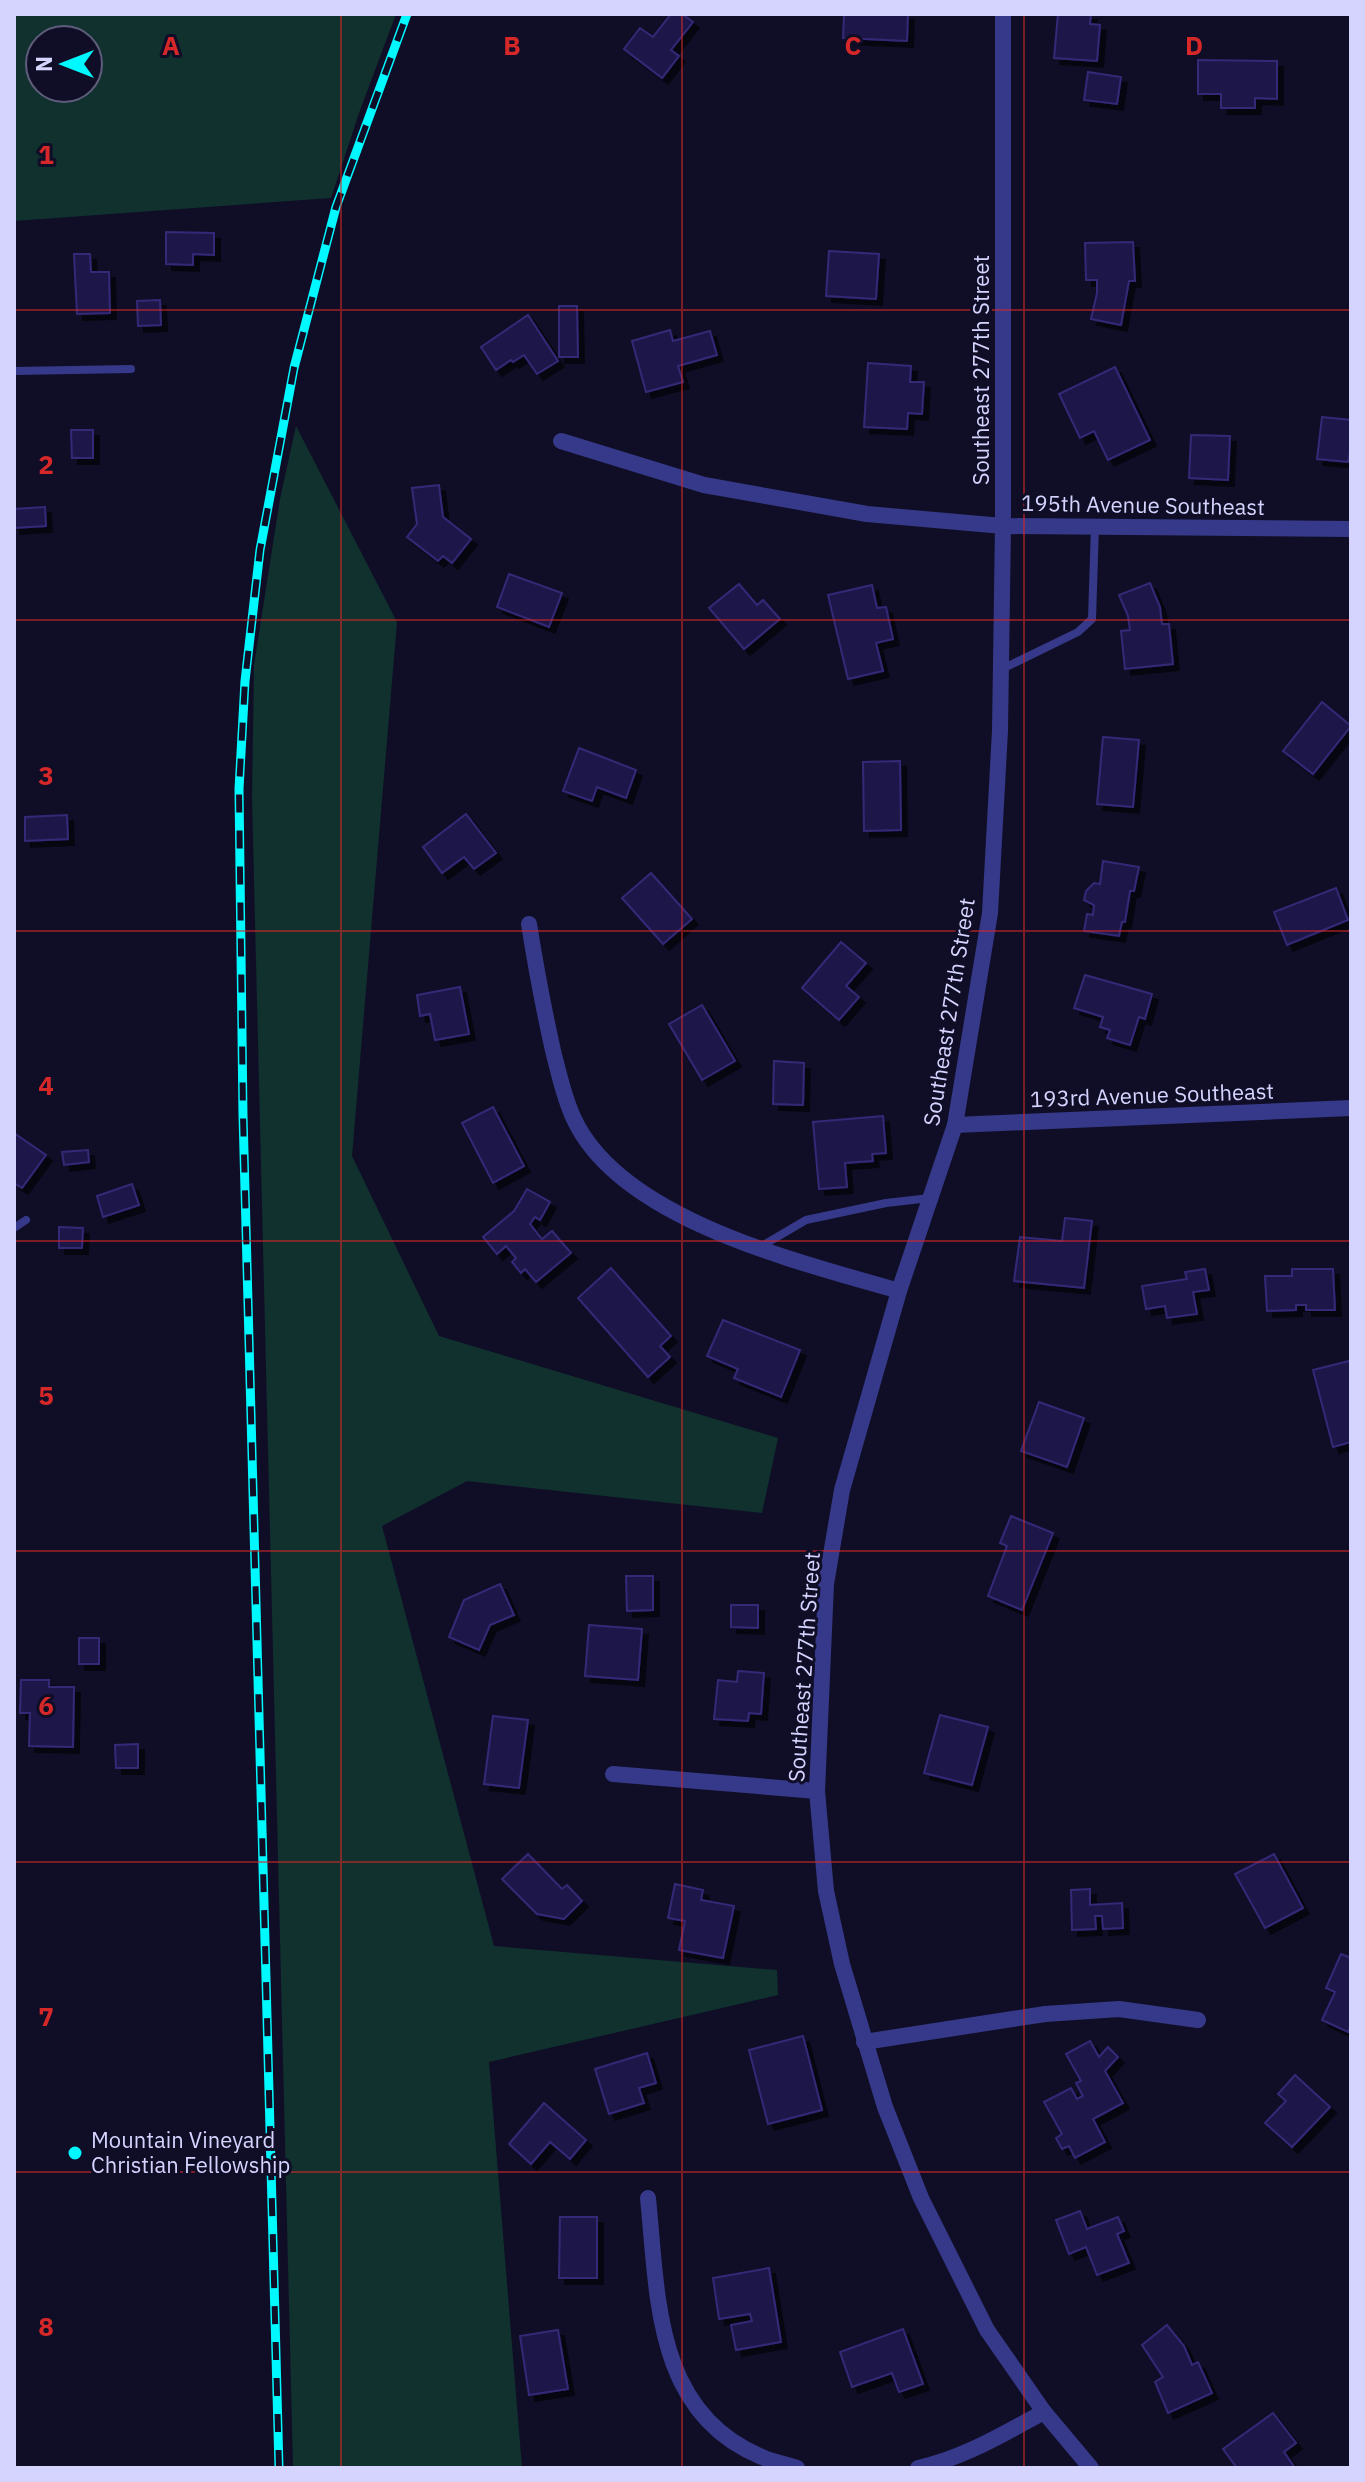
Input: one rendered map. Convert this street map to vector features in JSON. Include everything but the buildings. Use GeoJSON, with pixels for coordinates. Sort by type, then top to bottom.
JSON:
{"type":"FeatureCollection","features":[{"type":"Feature","properties":{"kind":"street","name":"Southeast 277th Street"},"geometry":{"type":"LineString","coordinates":[[1003,14],[1001,669],[998,803],[990,913],[955,1125],[899,1291],[842,1490],[826,1584],[817,1791],[826,1891],[842,1964],[885,2107],[921,2198],[987,2330],[1044,2412],[1091,2468]]}},
{"type":"Feature","properties":{"kind":"street","name":"195th Avenue Southeast"},"geometry":{"type":"LineString","coordinates":[[561,441],[704,485],[867,514],[1003,526],[1351,529]]}},
{"type":"Feature","properties":{"kind":"street"},"geometry":{"type":"LineString","coordinates":[[529,924],[545,1016],[564,1093],[575,1121],[591,1147],[636,1190],[693,1222],[789,1259],[899,1291]]}},
{"type":"Feature","properties":{"kind":"street","name":"193rd Avenue Southeast"},"geometry":{"type":"LineString","coordinates":[[955,1125],[1351,1108]]}},
{"type":"Feature","properties":{"kind":"street"},"geometry":{"type":"LineString","coordinates":[[613,1774],[817,1791]]}},
{"type":"Feature","properties":{"kind":"street"},"geometry":{"type":"LineString","coordinates":[[864,2042],[1045,2014],[1119,2009],[1198,2020]]}},
{"type":"Feature","properties":{"kind":"street"},"geometry":{"type":"LineString","coordinates":[[648,2198],[660,2319],[674,2370],[691,2401],[722,2434],[761,2456],[797,2468]]}},
{"type":"Feature","properties":{"kind":"street"},"geometry":{"type":"LineString","coordinates":[[918,2468],[943,2462],[987,2443],[1044,2412]]}},
{"type":"Feature","properties":{"kind":"lane"},"geometry":{"type":"LineString","coordinates":[[14,371],[131,369]]}},
{"type":"Feature","properties":{"kind":"lane"},"geometry":{"type":"LineString","coordinates":[[1001,669],[1078,632],[1092,619],[1095,527]]}},
{"type":"Feature","properties":{"kind":"lane"},"geometry":{"type":"LineString","coordinates":[[759,1248],[806,1220],[886,1203],[930,1198]]}},
{"type":"Feature","properties":{"kind":"lane"},"geometry":{"type":"LineString","coordinates":[[14,1228],[26,1220]]}},
{"type":"Feature","properties":{"kind":"green space"},"geometry":{"type":"Polygon","coordinates":[[[14,14],[396,14],[331,198],[14,221],[14,14]]]}},
{"type":"Feature","properties":{"kind":"green space"},"geometry":{"type":"Polygon","coordinates":[[[296,426],[397,622],[352,1156],[439,1336],[778,1438],[762,1513],[467,1481],[382,1526],[494,1946],[777,1970],[778,1995],[489,2062],[522,2468],[293,2468],[252,798],[254,665],[280,499],[296,426]]]}},
{"type":"Feature","properties":{"kind":"railway"},"geometry":{"type":"LineString","coordinates":[[279,2468],[243,1115],[239,789],[245,681],[260,550],[294,368],[336,207],[407,14]]}},
{"type":"Feature","properties":{"kind":"place","name":"Mountain Vineyard Christian Fellowship"},"geometry":{"type":"Point","coordinates":[75,2153]}}]}
